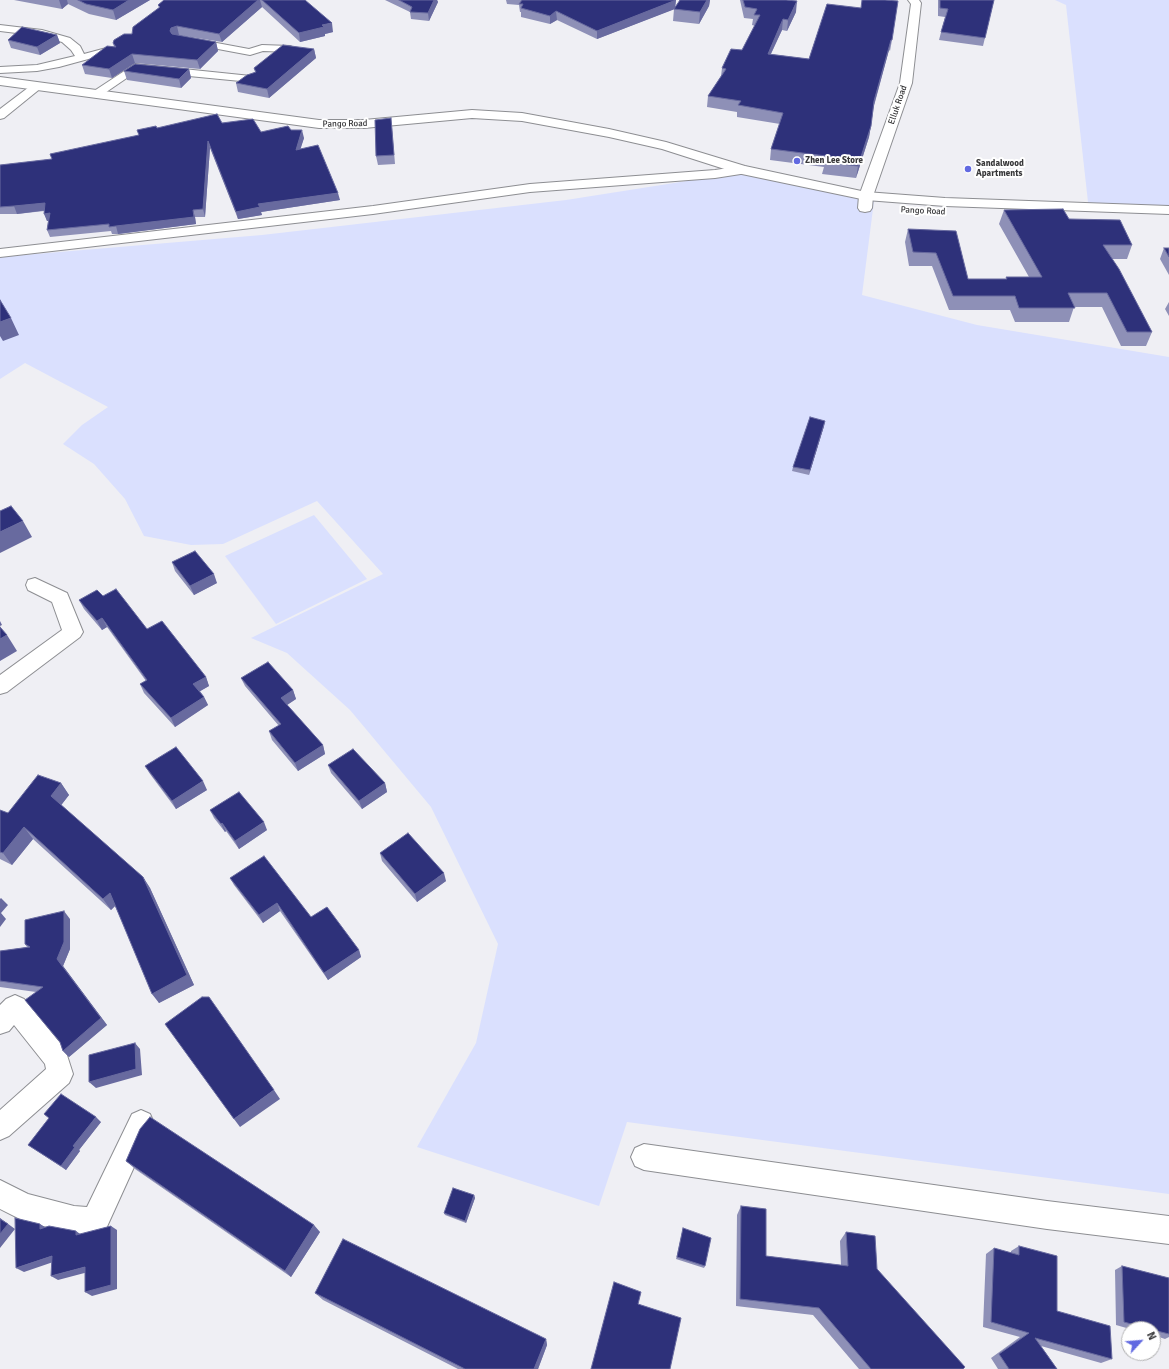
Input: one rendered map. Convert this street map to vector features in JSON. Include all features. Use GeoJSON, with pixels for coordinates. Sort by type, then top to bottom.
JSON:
{"type":"FeatureCollection","features":[{"type":"Feature","properties":{"kind":"street","name":"Elluk Road"},"geometry":{"type":"LineString","coordinates":[[866,202],[906,83],[916,3],[913,0]]}},
{"type":"Feature","properties":{"kind":"street"},"geometry":{"type":"LineString","coordinates":[[0,28],[42,33],[66,40],[76,48],[81,58]]}},
{"type":"Feature","properties":{"kind":"street"},"geometry":{"type":"LineString","coordinates":[[179,40],[250,52]]}},
{"type":"Feature","properties":{"kind":"street"},"geometry":{"type":"LineString","coordinates":[[226,76],[250,52],[262,48],[290,49]]}},
{"type":"Feature","properties":{"kind":"street"},"geometry":{"type":"LineString","coordinates":[[0,70],[37,68],[110,50]]}},
{"type":"Feature","properties":{"kind":"street"},"geometry":{"type":"LineString","coordinates":[[95,95],[135,67],[251,79]]}},
{"type":"Feature","properties":{"kind":"street","name":"Pango Road"},"geometry":{"type":"LineString","coordinates":[[0,81],[319,124],[364,124],[472,114],[522,117],[609,133],[666,146],[742,170],[866,202],[945,202],[1169,210]]}},
{"type":"Feature","properties":{"kind":"street"},"geometry":{"type":"LineString","coordinates":[[0,115],[37,86]]}},
{"type":"Feature","properties":{"kind":"street","name":"Pango Road"},"geometry":{"type":"LineString","coordinates":[[689,154],[697,168],[715,174],[866,202],[1169,221]]}},
{"type":"Feature","properties":{"kind":"street"},"geometry":{"type":"LineString","coordinates":[[0,253],[373,210],[530,188],[715,174],[742,170]]}},
{"type":"Feature","properties":{"kind":"street"},"geometry":{"type":"LineString","coordinates":[[0,686],[73,632],[60,598],[35,585]]}},
{"type":"Feature","properties":{"kind":"street"},"geometry":{"type":"LineString","coordinates":[[0,1022],[15,1007],[56,1058],[60,1074],[0,1127]]}},
{"type":"Feature","properties":{"kind":"street"},"geometry":{"type":"LineString","coordinates":[[0,1194],[24,1208],[74,1220],[95,1221],[141,1123]]}},
{"type":"Feature","properties":{"kind":"street"},"geometry":{"type":"LineString","coordinates":[[644,1157],[1047,1215],[1169,1230]]}},
{"type":"Feature","properties":{"kind":"shaded area"},"geometry":{"type":"Polygon","coordinates":[[[1055,0],[1169,0],[1169,213],[1089,211],[1066,5],[1055,0]]]}},
{"type":"Feature","properties":{"kind":"shaded area"},"geometry":{"type":"Polygon","coordinates":[[[744,172],[874,201],[862,295],[977,325],[1169,357],[1169,1194],[627,1122],[599,1206],[417,1147],[476,1043],[498,944],[431,807],[350,710],[287,653],[251,638],[383,574],[317,501],[223,544],[191,545],[144,536],[125,499],[94,464],[63,444],[82,425],[108,407],[25,363],[0,379],[0,257],[262,235],[566,200],[744,172]]]}},
{"type":"Feature","properties":{"kind":"shaded area"},"geometry":{"type":"Polygon","coordinates":[[[314,515],[367,579],[276,624],[225,556],[314,515]]]}},
{"type":"Feature","properties":{"kind":"building"},"geometry":{"type":"Polygon","coordinates":[[[78,0],[129,0],[113,10],[86,4],[78,0]]]}},
{"type":"Feature","properties":{"kind":"building"},"geometry":{"type":"Polygon","coordinates":[[[164,0],[258,0],[219,34],[177,26],[171,28],[170,31],[172,34],[216,42],[197,60],[132,54],[109,69],[82,65],[107,46],[116,47],[113,43],[114,40],[124,34],[132,34],[133,27],[160,7],[158,5],[164,0]]]}},
{"type":"Feature","properties":{"kind":"building"},"geometry":{"type":"Polygon","coordinates":[[[262,0],[305,0],[332,23],[322,25],[324,27],[299,33],[262,0]]]}},
{"type":"Feature","properties":{"kind":"building"},"geometry":{"type":"Polygon","coordinates":[[[399,0],[434,0],[428,13],[410,12],[412,7],[399,0]]]}},
{"type":"Feature","properties":{"kind":"building"},"geometry":{"type":"Polygon","coordinates":[[[522,0],[676,0],[597,31],[556,11],[550,16],[521,8],[523,4],[519,4],[522,0]]]}},
{"type":"Feature","properties":{"kind":"building"},"geometry":{"type":"Polygon","coordinates":[[[680,0],[707,0],[700,12],[674,9],[680,0]]]}},
{"type":"Feature","properties":{"kind":"building"},"geometry":{"type":"Polygon","coordinates":[[[743,0],[797,1],[788,20],[783,19],[768,54],[809,59],[827,4],[861,8],[862,0],[898,1],[892,40],[874,101],[871,126],[858,166],[824,162],[826,156],[771,149],[783,113],[738,105],[741,101],[708,96],[726,69],[722,68],[731,49],[742,50],[760,15],[754,15],[757,9],[745,7],[743,0]]]}},
{"type":"Feature","properties":{"kind":"building"},"geometry":{"type":"Polygon","coordinates":[[[940,0],[994,0],[985,38],[941,32],[948,9],[940,8],[940,0]]]}},
{"type":"Feature","properties":{"kind":"building"},"geometry":{"type":"Polygon","coordinates":[[[22,27],[57,35],[37,47],[8,40],[22,27]]]}},
{"type":"Feature","properties":{"kind":"building"},"geometry":{"type":"Polygon","coordinates":[[[283,45],[314,49],[267,89],[236,83],[247,75],[256,72],[254,68],[283,45]]]}},
{"type":"Feature","properties":{"kind":"building"},"geometry":{"type":"Polygon","coordinates":[[[135,64],[189,69],[179,79],[124,71],[135,64]]]}},
{"type":"Feature","properties":{"kind":"building"},"geometry":{"type":"Polygon","coordinates":[[[217,114],[222,123],[253,119],[261,132],[288,126],[291,130],[302,130],[296,150],[318,145],[338,193],[258,204],[260,207],[236,212],[208,141],[203,209],[193,210],[194,217],[109,227],[109,224],[47,230],[50,213],[44,214],[45,203],[0,207],[0,165],[52,159],[50,154],[139,135],[137,130],[156,126],[157,128],[217,114]]]}},
{"type":"Feature","properties":{"kind":"building"},"geometry":{"type":"Polygon","coordinates":[[[391,118],[394,155],[376,156],[375,120],[391,118]]]}},
{"type":"Feature","properties":{"kind":"building"},"geometry":{"type":"Polygon","coordinates":[[[1063,209],[1069,219],[1120,220],[1132,245],[1103,245],[1119,269],[1152,332],[1127,332],[1107,293],[1068,293],[1075,308],[1019,308],[1015,296],[953,296],[936,253],[913,252],[908,229],[956,231],[968,279],[1042,277],[1004,210],[1063,209]]]}},
{"type":"Feature","properties":{"kind":"building"},"geometry":{"type":"Polygon","coordinates":[[[1164,248],[1169,248],[1169,257],[1164,248]]]}},
{"type":"Feature","properties":{"kind":"building"},"geometry":{"type":"Polygon","coordinates":[[[0,300],[11,318],[0,322],[0,300]]]}},
{"type":"Feature","properties":{"kind":"building"},"geometry":{"type":"Polygon","coordinates":[[[810,417],[825,421],[810,470],[793,467],[810,417]]]}},
{"type":"Feature","properties":{"kind":"building"},"geometry":{"type":"Polygon","coordinates":[[[11,506],[23,521],[0,532],[0,511],[11,506]]]}},
{"type":"Feature","properties":{"kind":"building"},"geometry":{"type":"Polygon","coordinates":[[[195,551],[214,574],[190,586],[172,562],[195,551]]]}},
{"type":"Feature","properties":{"kind":"building"},"geometry":{"type":"Polygon","coordinates":[[[116,589],[147,629],[162,621],[206,677],[193,684],[204,697],[171,718],[140,684],[147,680],[102,618],[97,621],[79,600],[97,590],[103,596],[116,589]]]}},
{"type":"Feature","properties":{"kind":"building"},"geometry":{"type":"Polygon","coordinates":[[[0,627],[7,635],[0,639],[0,627]]]}},
{"type":"Feature","properties":{"kind":"building"},"geometry":{"type":"Polygon","coordinates":[[[268,662],[293,690],[281,698],[323,745],[295,763],[269,731],[281,724],[241,678],[268,662]]]}},
{"type":"Feature","properties":{"kind":"building"},"geometry":{"type":"Polygon","coordinates":[[[176,747],[203,781],[172,801],[145,766],[176,747]]]}},
{"type":"Feature","properties":{"kind":"building"},"geometry":{"type":"Polygon","coordinates":[[[353,749],[385,783],[359,801],[328,765],[353,749]]]}},
{"type":"Feature","properties":{"kind":"building"},"geometry":{"type":"Polygon","coordinates":[[[38,775],[61,783],[51,796],[143,877],[187,975],[152,994],[110,893],[103,899],[24,827],[3,853],[0,852],[0,810],[8,813],[38,775]]]}},
{"type":"Feature","properties":{"kind":"building"},"geometry":{"type":"Polygon","coordinates":[[[239,792],[264,822],[235,841],[210,810],[239,792]]]}},
{"type":"Feature","properties":{"kind":"building"},"geometry":{"type":"Polygon","coordinates":[[[408,833],[444,873],[415,894],[380,853],[408,833]]]}},
{"type":"Feature","properties":{"kind":"building"},"geometry":{"type":"Polygon","coordinates":[[[264,856],[311,917],[327,907],[359,950],[324,973],[277,903],[259,915],[230,878],[264,856]]]}},
{"type":"Feature","properties":{"kind":"building"},"geometry":{"type":"Polygon","coordinates":[[[64,911],[64,942],[57,959],[101,1018],[63,1051],[60,1042],[25,1000],[43,987],[0,981],[0,951],[30,947],[25,944],[25,920],[64,911]]]}},
{"type":"Feature","properties":{"kind":"building"},"geometry":{"type":"Polygon","coordinates":[[[202,997],[209,997],[274,1090],[234,1119],[165,1024],[202,997]]]}},
{"type":"Feature","properties":{"kind":"building"},"geometry":{"type":"Polygon","coordinates":[[[135,1043],[136,1069],[89,1082],[89,1055],[135,1043]]]}},
{"type":"Feature","properties":{"kind":"building"},"geometry":{"type":"Polygon","coordinates":[[[61,1094],[96,1117],[73,1146],[75,1147],[61,1166],[28,1145],[49,1118],[44,1114],[61,1094]]]}},
{"type":"Feature","properties":{"kind":"building"},"geometry":{"type":"Polygon","coordinates":[[[150,1117],[314,1225],[285,1271],[126,1161],[140,1129],[150,1117]]]}},
{"type":"Feature","properties":{"kind":"building"},"geometry":{"type":"Polygon","coordinates":[[[453,1188],[474,1195],[465,1221],[444,1213],[453,1188]]]}},
{"type":"Feature","properties":{"kind":"building"},"geometry":{"type":"Polygon","coordinates":[[[741,1206],[766,1209],[766,1256],[848,1266],[846,1232],[875,1236],[877,1269],[965,1367],[963,1369],[871,1369],[819,1308],[740,1299],[741,1206]]]}},
{"type":"Feature","properties":{"kind":"building"},"geometry":{"type":"Polygon","coordinates":[[[15,1218],[40,1224],[40,1229],[49,1226],[76,1231],[76,1235],[111,1226],[111,1285],[85,1292],[85,1267],[51,1276],[52,1256],[16,1268],[15,1218]]]}},
{"type":"Feature","properties":{"kind":"building"},"geometry":{"type":"Polygon","coordinates":[[[0,1219],[8,1224],[0,1234],[0,1219]]]}},
{"type":"Feature","properties":{"kind":"building"},"geometry":{"type":"Polygon","coordinates":[[[683,1228],[711,1238],[705,1266],[677,1257],[683,1228]]]}},
{"type":"Feature","properties":{"kind":"building"},"geometry":{"type":"Polygon","coordinates":[[[343,1239],[546,1339],[534,1369],[465,1369],[315,1293],[343,1239]]]}},
{"type":"Feature","properties":{"kind":"building"},"geometry":{"type":"Polygon","coordinates":[[[1019,1246],[1057,1256],[1057,1311],[1110,1326],[1112,1359],[1035,1338],[1057,1369],[1009,1369],[999,1354],[1029,1333],[991,1322],[994,1248],[1019,1255],[1019,1246]]]}},
{"type":"Feature","properties":{"kind":"building"},"geometry":{"type":"Polygon","coordinates":[[[1122,1266],[1169,1278],[1169,1334],[1161,1332],[1161,1321],[1124,1321],[1122,1266]]]}},
{"type":"Feature","properties":{"kind":"building"},"geometry":{"type":"Polygon","coordinates":[[[614,1282],[641,1292],[638,1304],[681,1318],[670,1369],[591,1369],[614,1282]]]}},
{"type":"Feature","properties":{"kind":"place","name":"Zhen Lee Store"},"geometry":{"type":"Point","coordinates":[797,161]}},
{"type":"Feature","properties":{"kind":"place","name":"Sandalwood Apartments"},"geometry":{"type":"Point","coordinates":[968,169]}}]}
